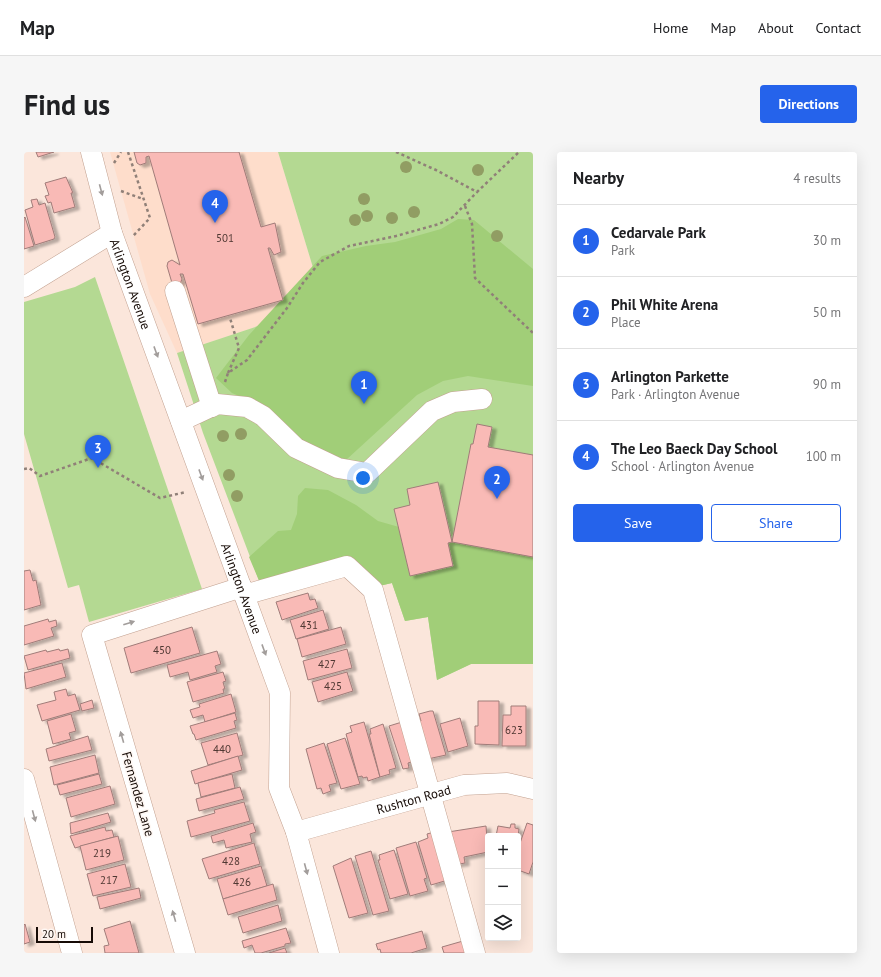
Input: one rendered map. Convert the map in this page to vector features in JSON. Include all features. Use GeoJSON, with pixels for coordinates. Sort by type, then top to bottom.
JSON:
{"type":"FeatureCollection","features":[{"type":"Feature","properties":{"kind":"street","name":"Arlington Avenue"},"geometry":{"type":"LineString","coordinates":[[91,152],[112,233],[280,693],[279,788],[296,832],[329,953]]}},
{"type":"Feature","properties":{"kind":"street","name":"Arlington Avenue"},"geometry":{"type":"LineString","coordinates":[[24,287],[112,233]]}},
{"type":"Feature","properties":{"kind":"street"},"geometry":{"type":"LineString","coordinates":[[175,291],[215,405]]}},
{"type":"Feature","properties":{"kind":"street"},"geometry":{"type":"LineString","coordinates":[[181,421],[215,405],[246,407],[263,416],[296,448],[338,468],[367,473],[432,411],[453,402],[482,399]]}},
{"type":"Feature","properties":{"kind":"street"},"geometry":{"type":"LineString","coordinates":[[243,591],[346,566],[373,590],[475,953]]}},
{"type":"Feature","properties":{"kind":"street","name":"Fernandez Lane"},"geometry":{"type":"LineString","coordinates":[[185,953],[92,635],[243,591]]}},
{"type":"Feature","properties":{"kind":"street"},"geometry":{"type":"LineString","coordinates":[[24,779],[72,953]]}},
{"type":"Feature","properties":{"kind":"street","name":"Rushton Road"},"geometry":{"type":"LineString","coordinates":[[296,832],[430,793],[464,785],[507,783],[533,789]]}},
{"type":"Feature","properties":{"kind":"path"},"geometry":{"type":"LineString","coordinates":[[112,165],[121,152]]}},
{"type":"Feature","properties":{"kind":"path"},"geometry":{"type":"LineString","coordinates":[[128,152],[150,218],[133,236]]}},
{"type":"Feature","properties":{"kind":"path"},"geometry":{"type":"LineString","coordinates":[[396,152],[436,170],[477,192]]}},
{"type":"Feature","properties":{"kind":"path"},"geometry":{"type":"LineString","coordinates":[[228,373],[247,360],[287,308],[303,282],[320,262],[349,246],[396,236],[439,224],[453,217],[518,152]]}},
{"type":"Feature","properties":{"kind":"path"},"geometry":{"type":"LineString","coordinates":[[118,190],[143,199]]}},
{"type":"Feature","properties":{"kind":"path"},"geometry":{"type":"LineString","coordinates":[[465,206],[472,224],[472,262],[475,278],[533,333]]}},
{"type":"Feature","properties":{"kind":"path"},"geometry":{"type":"LineString","coordinates":[[215,405],[239,348],[230,318]]}},
{"type":"Feature","properties":{"kind":"path"},"geometry":{"type":"LineString","coordinates":[[24,469],[29,468],[40,476],[92,458],[160,498],[205,486]]}},
{"type":"Feature","properties":{"kind":"shaded area"},"geometry":{"type":"Polygon","coordinates":[[[110,152],[278,152],[324,304],[177,353],[150,294],[110,152]]]}},
{"type":"Feature","properties":{"kind":"green space"},"geometry":{"type":"Polygon","coordinates":[[[278,152],[533,152],[533,664],[471,664],[437,680],[428,617],[405,621],[392,583],[379,586],[345,559],[260,583],[203,433],[177,353],[324,304],[278,152]]]}},
{"type":"Feature","properties":{"kind":"green space"},"geometry":{"type":"Polygon","coordinates":[[[458,219],[474,220],[533,269],[533,386],[468,376],[443,381],[417,395],[346,460],[321,452],[299,438],[270,409],[232,393],[216,378],[249,335],[322,256],[366,246],[395,242],[441,229],[458,219]]]}},
{"type":"Feature","properties":{"kind":"green space"},"geometry":{"type":"Polygon","coordinates":[[[95,277],[202,589],[89,622],[79,585],[68,588],[24,434],[24,302],[75,287],[95,277]]]}},
{"type":"Feature","properties":{"kind":"green space"},"geometry":{"type":"Polygon","coordinates":[[[305,488],[328,490],[356,505],[378,521],[399,527],[410,576],[453,566],[448,543],[452,542],[533,557],[533,664],[471,664],[437,680],[428,617],[405,621],[392,583],[379,586],[345,559],[260,583],[249,557],[278,531],[291,530],[297,514],[298,496],[305,488]]]}},
{"type":"Feature","properties":{"kind":"building"},"geometry":{"type":"Polygon","coordinates":[[[36,152],[54,152],[38,157],[36,152]]]}},
{"type":"Feature","properties":{"kind":"building"},"geometry":{"type":"Polygon","coordinates":[[[134,152],[239,152],[261,227],[275,223],[281,252],[274,255],[270,248],[268,248],[283,300],[198,324],[183,274],[180,274],[182,279],[180,284],[172,283],[167,266],[168,262],[172,260],[180,265],[149,156],[146,157],[146,163],[140,165],[137,163],[134,152]]]}},
{"type":"Feature","properties":{"kind":"building"},"geometry":{"type":"Polygon","coordinates":[[[66,177],[73,193],[71,193],[75,207],[54,213],[51,202],[48,203],[45,196],[49,195],[45,183],[66,177]]]}},
{"type":"Feature","properties":{"kind":"building"},"geometry":{"type":"Polygon","coordinates":[[[37,199],[39,205],[45,203],[55,237],[54,239],[35,245],[25,210],[33,207],[31,200],[37,199]]]}},
{"type":"Feature","properties":{"kind":"building"},"geometry":{"type":"Polygon","coordinates":[[[25,217],[34,246],[24,249],[24,218],[25,217]]]}},
{"type":"Feature","properties":{"kind":"building"},"geometry":{"type":"Polygon","coordinates":[[[477,424],[492,427],[488,447],[533,455],[533,557],[452,542],[471,444],[473,444],[477,424]]]}},
{"type":"Feature","properties":{"kind":"building"},"geometry":{"type":"Polygon","coordinates":[[[438,482],[452,542],[448,543],[453,566],[410,576],[394,509],[410,505],[407,489],[438,482]]]}},
{"type":"Feature","properties":{"kind":"building"},"geometry":{"type":"Polygon","coordinates":[[[30,570],[33,581],[36,580],[41,605],[24,610],[24,571],[30,570]]]}},
{"type":"Feature","properties":{"kind":"building"},"geometry":{"type":"Polygon","coordinates":[[[308,593],[310,600],[315,599],[318,608],[282,620],[276,602],[308,593]]]}},
{"type":"Feature","properties":{"kind":"building"},"geometry":{"type":"Polygon","coordinates":[[[323,610],[329,629],[296,639],[290,620],[323,610]]]}},
{"type":"Feature","properties":{"kind":"building"},"geometry":{"type":"Polygon","coordinates":[[[48,619],[49,622],[56,620],[57,626],[51,628],[54,636],[24,645],[24,626],[48,619]]]}},
{"type":"Feature","properties":{"kind":"building"},"geometry":{"type":"Polygon","coordinates":[[[192,627],[200,653],[131,673],[124,648],[192,627]]]}},
{"type":"Feature","properties":{"kind":"building"},"geometry":{"type":"Polygon","coordinates":[[[341,627],[346,644],[302,657],[297,639],[341,627]]]}},
{"type":"Feature","properties":{"kind":"building"},"geometry":{"type":"Polygon","coordinates":[[[59,649],[60,651],[68,649],[70,658],[28,670],[24,656],[46,650],[47,652],[59,649]]]}},
{"type":"Feature","properties":{"kind":"building"},"geometry":{"type":"Polygon","coordinates":[[[347,649],[352,668],[308,680],[303,661],[347,649]]]}},
{"type":"Feature","properties":{"kind":"building"},"geometry":{"type":"Polygon","coordinates":[[[217,651],[221,664],[215,666],[217,672],[190,680],[188,672],[170,677],[167,665],[217,651]]]}},
{"type":"Feature","properties":{"kind":"building"},"geometry":{"type":"Polygon","coordinates":[[[62,663],[66,677],[26,689],[24,673],[62,663]]]}},
{"type":"Feature","properties":{"kind":"building"},"geometry":{"type":"Polygon","coordinates":[[[223,672],[226,681],[223,682],[225,689],[223,689],[224,693],[193,702],[187,682],[223,672]]]}},
{"type":"Feature","properties":{"kind":"building"},"geometry":{"type":"Polygon","coordinates":[[[347,672],[353,691],[318,702],[312,682],[347,672]]]}},
{"type":"Feature","properties":{"kind":"building"},"geometry":{"type":"Polygon","coordinates":[[[66,689],[68,696],[75,694],[80,710],[42,721],[37,705],[56,700],[54,692],[66,689]]]}},
{"type":"Feature","properties":{"kind":"building"},"geometry":{"type":"Polygon","coordinates":[[[231,694],[236,712],[205,722],[203,715],[193,718],[190,710],[200,707],[199,704],[231,694]]]}},
{"type":"Feature","properties":{"kind":"building"},"geometry":{"type":"Polygon","coordinates":[[[92,700],[94,708],[82,711],[80,704],[92,700]]]}},
{"type":"Feature","properties":{"kind":"building"},"geometry":{"type":"Polygon","coordinates":[[[478,701],[499,701],[499,745],[475,744],[475,726],[478,726],[478,701]]]}},
{"type":"Feature","properties":{"kind":"building"},"geometry":{"type":"Polygon","coordinates":[[[511,706],[526,706],[526,746],[502,746],[503,715],[511,715],[511,706]]]}},
{"type":"Feature","properties":{"kind":"building"},"geometry":{"type":"Polygon","coordinates":[[[433,711],[446,755],[423,760],[413,723],[421,721],[419,714],[433,711]]]}},
{"type":"Feature","properties":{"kind":"building"},"geometry":{"type":"Polygon","coordinates":[[[235,713],[237,720],[234,721],[236,728],[196,740],[190,726],[235,713]]]}},
{"type":"Feature","properties":{"kind":"building"},"geometry":{"type":"Polygon","coordinates":[[[71,714],[76,731],[69,733],[71,739],[53,744],[47,721],[71,714]]]}},
{"type":"Feature","properties":{"kind":"building"},"geometry":{"type":"Polygon","coordinates":[[[460,718],[468,746],[448,752],[440,724],[460,718]]]}},
{"type":"Feature","properties":{"kind":"building"},"geometry":{"type":"Polygon","coordinates":[[[364,722],[380,777],[368,781],[367,777],[358,777],[346,734],[352,732],[350,726],[364,722]]]}},
{"type":"Feature","properties":{"kind":"building"},"geometry":{"type":"Polygon","coordinates":[[[402,722],[415,761],[408,763],[409,768],[403,769],[389,726],[402,722]]]}},
{"type":"Feature","properties":{"kind":"building"},"geometry":{"type":"Polygon","coordinates":[[[383,724],[396,768],[389,770],[390,774],[380,777],[369,734],[371,734],[370,729],[383,724]]]}},
{"type":"Feature","properties":{"kind":"building"},"geometry":{"type":"Polygon","coordinates":[[[237,733],[243,755],[208,765],[201,743],[237,733]]]}},
{"type":"Feature","properties":{"kind":"building"},"geometry":{"type":"Polygon","coordinates":[[[88,736],[92,750],[49,761],[46,749],[88,736]]]}},
{"type":"Feature","properties":{"kind":"building"},"geometry":{"type":"Polygon","coordinates":[[[345,738],[360,784],[341,789],[327,744],[345,738]]]}},
{"type":"Feature","properties":{"kind":"building"},"geometry":{"type":"Polygon","coordinates":[[[324,743],[337,783],[329,785],[331,791],[323,794],[321,788],[317,789],[306,749],[324,743]]]}},
{"type":"Feature","properties":{"kind":"building"},"geometry":{"type":"Polygon","coordinates":[[[95,755],[99,773],[54,785],[50,767],[95,755]]]}},
{"type":"Feature","properties":{"kind":"building"},"geometry":{"type":"Polygon","coordinates":[[[238,756],[242,770],[195,784],[191,771],[238,756]]]}},
{"type":"Feature","properties":{"kind":"building"},"geometry":{"type":"Polygon","coordinates":[[[99,774],[102,784],[60,795],[57,785],[99,774]]]}},
{"type":"Feature","properties":{"kind":"building"},"geometry":{"type":"Polygon","coordinates":[[[232,774],[235,788],[201,797],[198,783],[232,774]]]}},
{"type":"Feature","properties":{"kind":"building"},"geometry":{"type":"Polygon","coordinates":[[[110,786],[115,804],[71,817],[66,798],[110,786]]]}},
{"type":"Feature","properties":{"kind":"building"},"geometry":{"type":"Polygon","coordinates":[[[240,787],[244,799],[199,811],[196,799],[240,787]]]}},
{"type":"Feature","properties":{"kind":"building"},"geometry":{"type":"Polygon","coordinates":[[[244,802],[250,821],[191,837],[187,821],[215,813],[214,810],[244,802]]]}},
{"type":"Feature","properties":{"kind":"building"},"geometry":{"type":"Polygon","coordinates":[[[108,813],[111,822],[71,834],[70,823],[108,813]]]}},
{"type":"Feature","properties":{"kind":"building"},"geometry":{"type":"Polygon","coordinates":[[[253,823],[256,832],[250,834],[252,842],[226,848],[224,840],[213,843],[211,836],[253,823]]]}},
{"type":"Feature","properties":{"kind":"building"},"geometry":{"type":"Polygon","coordinates":[[[527,823],[533,825],[533,862],[529,874],[521,871],[521,840],[527,823]]]}},
{"type":"Feature","properties":{"kind":"building"},"geometry":{"type":"Polygon","coordinates":[[[511,824],[515,824],[515,828],[519,829],[518,833],[497,833],[498,826],[510,828],[511,824]]]}},
{"type":"Feature","properties":{"kind":"building"},"geometry":{"type":"Polygon","coordinates":[[[486,826],[485,853],[464,857],[465,863],[454,865],[448,832],[486,826]]]}},
{"type":"Feature","properties":{"kind":"building"},"geometry":{"type":"Polygon","coordinates":[[[105,827],[106,831],[112,830],[114,837],[75,848],[70,836],[105,827]]]}},
{"type":"Feature","properties":{"kind":"building"},"geometry":{"type":"Polygon","coordinates":[[[434,832],[448,880],[431,885],[418,842],[428,838],[427,834],[434,832]]]}},
{"type":"Feature","properties":{"kind":"building"},"geometry":{"type":"Polygon","coordinates":[[[118,836],[124,860],[86,870],[80,846],[118,836]]]}},
{"type":"Feature","properties":{"kind":"building"},"geometry":{"type":"Polygon","coordinates":[[[416,842],[427,878],[424,879],[428,891],[410,896],[396,848],[416,842]]]}},
{"type":"Feature","properties":{"kind":"building"},"geometry":{"type":"Polygon","coordinates":[[[254,843],[260,864],[209,879],[202,859],[254,843]]]}},
{"type":"Feature","properties":{"kind":"building"},"geometry":{"type":"Polygon","coordinates":[[[394,850],[408,894],[390,899],[378,860],[380,860],[379,855],[394,850]]]}},
{"type":"Feature","properties":{"kind":"building"},"geometry":{"type":"Polygon","coordinates":[[[371,851],[389,911],[373,915],[355,856],[371,851]]]}},
{"type":"Feature","properties":{"kind":"building"},"geometry":{"type":"Polygon","coordinates":[[[351,858],[368,913],[349,918],[333,866],[351,858]]]}},
{"type":"Feature","properties":{"kind":"building"},"geometry":{"type":"Polygon","coordinates":[[[125,864],[131,887],[93,896],[87,874],[125,864]]]}},
{"type":"Feature","properties":{"kind":"building"},"geometry":{"type":"Polygon","coordinates":[[[261,866],[267,886],[223,899],[217,879],[261,866]]]}},
{"type":"Feature","properties":{"kind":"building"},"geometry":{"type":"Polygon","coordinates":[[[273,884],[277,900],[228,915],[223,899],[273,884]]]}},
{"type":"Feature","properties":{"kind":"building"},"geometry":{"type":"Polygon","coordinates":[[[139,888],[141,898],[100,909],[97,897],[139,888]]]}},
{"type":"Feature","properties":{"kind":"building"},"geometry":{"type":"Polygon","coordinates":[[[278,905],[282,921],[243,933],[238,917],[278,905]]]}},
{"type":"Feature","properties":{"kind":"building"},"geometry":{"type":"Polygon","coordinates":[[[130,921],[139,953],[105,953],[104,946],[109,945],[104,929],[130,921]]]}},
{"type":"Feature","properties":{"kind":"building"},"geometry":{"type":"Polygon","coordinates":[[[25,924],[30,942],[24,944],[24,925],[25,924]]]}},
{"type":"Feature","properties":{"kind":"building"},"geometry":{"type":"Polygon","coordinates":[[[286,928],[291,943],[285,944],[285,946],[261,953],[255,953],[252,945],[244,948],[242,941],[286,928]]]}},
{"type":"Feature","properties":{"kind":"building"},"geometry":{"type":"Polygon","coordinates":[[[422,931],[427,948],[411,953],[381,953],[380,949],[378,950],[376,944],[422,931]]]}},
{"type":"Feature","properties":{"kind":"building"},"geometry":{"type":"Polygon","coordinates":[[[463,941],[466,953],[444,953],[442,947],[463,941]]]}},
{"type":"Feature","properties":{"kind":"building"},"geometry":{"type":"Polygon","coordinates":[[[285,948],[287,953],[269,953],[285,948]]]}},
{"type":"Feature","properties":{"kind":"place","name":"The Leo Baeck Day School"},"geometry":{"type":"Point","coordinates":[215,223]}},
{"type":"Feature","properties":{"kind":"place","name":"Cedarvale Park"},"geometry":{"type":"Point","coordinates":[364,404]}},
{"type":"Feature","properties":{"kind":"place","name":"Arlington Parkette"},"geometry":{"type":"Point","coordinates":[98,468]}},
{"type":"Feature","properties":{"kind":"place","name":"Phil White Arena"},"geometry":{"type":"Point","coordinates":[497,499]}}]}
